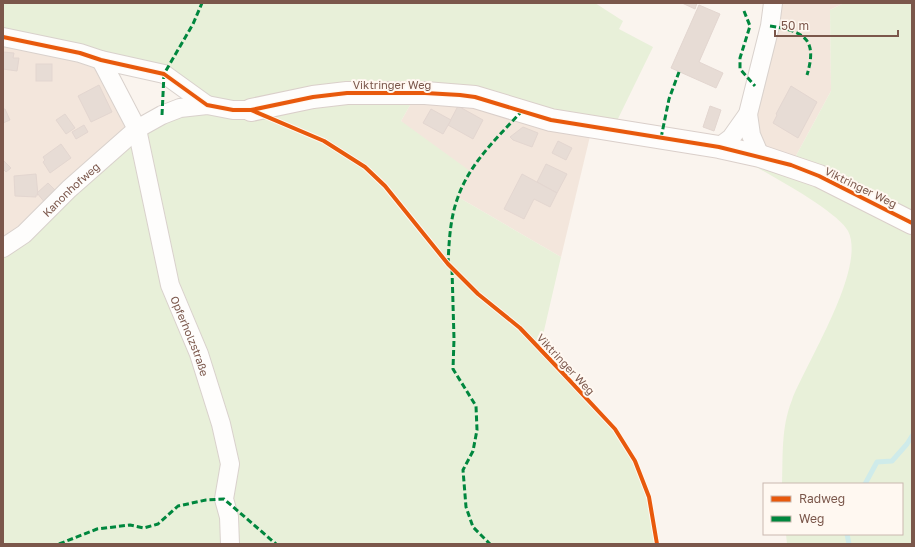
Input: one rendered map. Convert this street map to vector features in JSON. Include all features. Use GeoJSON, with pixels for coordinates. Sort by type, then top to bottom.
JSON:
{"type":"FeatureCollection","features":[{"type":"Feature","properties":{"kind":"street"},"geometry":{"type":"LineString","coordinates":[[719,147],[731,138],[748,114],[770,26],[773,3]]}},
{"type":"Feature","properties":{"kind":"street","name":"Kanonhofweg"},"geometry":{"type":"LineString","coordinates":[[3,37],[80,52],[101,60],[164,74],[207,105]]}},
{"type":"Feature","properties":{"kind":"street"},"geometry":{"type":"LineString","coordinates":[[101,60],[137,129]]}},
{"type":"Feature","properties":{"kind":"street","name":"Viktringer Weg"},"geometry":{"type":"LineString","coordinates":[[252,110],[313,97],[347,93],[460,94],[475,97],[551,120],[719,147],[760,156],[819,176],[912,223]]}},
{"type":"Feature","properties":{"kind":"street","name":"Kanonhofweg"},"geometry":{"type":"LineString","coordinates":[[3,248],[24,234],[69,189],[137,129],[162,115],[180,108],[207,105],[233,110],[252,110]]}},
{"type":"Feature","properties":{"kind":"street"},"geometry":{"type":"LineString","coordinates":[[748,114],[751,134],[760,156]]}},
{"type":"Feature","properties":{"kind":"street","name":"Opferholzstraße"},"geometry":{"type":"LineString","coordinates":[[137,129],[170,285],[199,354],[221,424],[230,464],[224,500],[229,517],[230,544]]}},
{"type":"Feature","properties":{"kind":"shaded area"},"geometry":{"type":"Polygon","coordinates":[[[773,3],[844,3],[830,10],[831,91],[791,165],[760,156],[751,135],[773,3]]]}},
{"type":"Feature","properties":{"kind":"shaded area"},"geometry":{"type":"Polygon","coordinates":[[[3,37],[101,60],[137,129],[3,248],[3,37]]]}},
{"type":"Feature","properties":{"kind":"shaded area"},"geometry":{"type":"Polygon","coordinates":[[[417,93],[592,128],[561,257],[458,197],[401,121],[417,93]]]}},
{"type":"Feature","properties":{"kind":"green space"},"geometry":{"type":"Polygon","coordinates":[[[3,3],[595,3],[623,21],[619,29],[653,47],[612,131],[417,93],[401,121],[470,171],[458,197],[561,257],[540,348],[604,416],[631,454],[641,474],[649,496],[657,544],[3,544],[3,248],[137,129],[206,105],[180,84],[3,37],[3,3]]]}},
{"type":"Feature","properties":{"kind":"green space"},"geometry":{"type":"Polygon","coordinates":[[[844,3],[912,3],[912,544],[787,544],[786,535],[903,535],[903,483],[782,483],[783,442],[788,410],[832,316],[842,291],[849,268],[852,247],[848,231],[840,221],[826,210],[789,186],[719,147],[748,114],[760,156],[791,165],[831,91],[830,10],[844,3]]]}},
{"type":"Feature","properties":{"kind":"building"},"geometry":{"type":"Polygon","coordinates":[[[682,3],[697,3],[695,9],[682,3]]]}},
{"type":"Feature","properties":{"kind":"building"},"geometry":{"type":"Polygon","coordinates":[[[699,5],[720,14],[699,62],[723,73],[716,88],[671,68],[699,5]]]}},
{"type":"Feature","properties":{"kind":"building"},"geometry":{"type":"Polygon","coordinates":[[[3,52],[14,53],[13,58],[19,58],[17,71],[3,69],[3,52]]]}},
{"type":"Feature","properties":{"kind":"building"},"geometry":{"type":"Polygon","coordinates":[[[36,64],[52,64],[52,81],[36,81],[36,64]]]}},
{"type":"Feature","properties":{"kind":"building"},"geometry":{"type":"Polygon","coordinates":[[[99,85],[112,112],[91,122],[78,96],[99,85]]]}},
{"type":"Feature","properties":{"kind":"building"},"geometry":{"type":"Polygon","coordinates":[[[791,86],[817,102],[798,138],[773,123],[777,115],[776,114],[791,86]]]}},
{"type":"Feature","properties":{"kind":"building"},"geometry":{"type":"Polygon","coordinates":[[[458,106],[483,120],[473,139],[448,125],[458,106]]]}},
{"type":"Feature","properties":{"kind":"building"},"geometry":{"type":"Polygon","coordinates":[[[710,106],[721,110],[714,131],[703,127],[710,106]]]}},
{"type":"Feature","properties":{"kind":"building"},"geometry":{"type":"Polygon","coordinates":[[[3,109],[5,109],[10,120],[3,123],[3,109]]]}},
{"type":"Feature","properties":{"kind":"building"},"geometry":{"type":"Polygon","coordinates":[[[431,109],[451,120],[443,134],[423,123],[431,109]]]}},
{"type":"Feature","properties":{"kind":"building"},"geometry":{"type":"Polygon","coordinates":[[[65,114],[75,128],[66,134],[56,120],[65,114]]]}},
{"type":"Feature","properties":{"kind":"building"},"geometry":{"type":"Polygon","coordinates":[[[84,125],[88,132],[76,139],[72,132],[84,125]]]}},
{"type":"Feature","properties":{"kind":"building"},"geometry":{"type":"Polygon","coordinates":[[[523,127],[538,133],[532,147],[513,140],[510,137],[523,127]]]}},
{"type":"Feature","properties":{"kind":"building"},"geometry":{"type":"Polygon","coordinates":[[[558,141],[572,148],[566,160],[552,153],[558,141]]]}},
{"type":"Feature","properties":{"kind":"building"},"geometry":{"type":"Polygon","coordinates":[[[61,144],[71,158],[50,173],[43,162],[45,160],[43,157],[61,144]]]}},
{"type":"Feature","properties":{"kind":"building"},"geometry":{"type":"Polygon","coordinates":[[[3,160],[11,168],[6,172],[3,169],[3,160]]]}},
{"type":"Feature","properties":{"kind":"building"},"geometry":{"type":"Polygon","coordinates":[[[546,164],[567,174],[557,193],[537,182],[546,164]]]}},
{"type":"Feature","properties":{"kind":"building"},"geometry":{"type":"Polygon","coordinates":[[[36,174],[38,195],[36,195],[36,197],[15,196],[14,176],[36,174]]]}},
{"type":"Feature","properties":{"kind":"building"},"geometry":{"type":"Polygon","coordinates":[[[522,174],[557,193],[550,207],[534,199],[524,219],[504,209],[522,174]]]}},
{"type":"Feature","properties":{"kind":"building"},"geometry":{"type":"Polygon","coordinates":[[[48,183],[58,193],[46,204],[37,193],[48,183]]]}},
{"type":"Feature","properties":{"kind":"waterway"},"geometry":{"type":"LineString","coordinates":[[866,483],[877,462],[892,461],[912,436]]}},
{"type":"Feature","properties":{"kind":"waterway"},"geometry":{"type":"LineString","coordinates":[[847,535],[849,544]]}},
{"type":"Feature","properties":{"kind":"marked path"},"geometry":{"type":"LineString","coordinates":[[162,115],[164,74],[193,24],[202,3]]}},
{"type":"Feature","properties":{"kind":"marked path"},"geometry":{"type":"LineString","coordinates":[[744,11],[750,26],[740,58],[740,69],[755,86]]}},
{"type":"Feature","properties":{"kind":"marked path"},"geometry":{"type":"LineString","coordinates":[[770,26],[792,31],[800,34],[805,39],[809,45],[811,53],[807,75]]}},
{"type":"Feature","properties":{"kind":"marked path"},"geometry":{"type":"LineString","coordinates":[[661,138],[669,99],[679,72]]}},
{"type":"Feature","properties":{"kind":"marked path"},"geometry":{"type":"LineString","coordinates":[[448,264],[449,239],[455,205],[463,185],[477,162],[521,112]]}},
{"type":"Feature","properties":{"kind":"marked path"},"geometry":{"type":"LineString","coordinates":[[452,269],[454,339],[453,369],[476,406],[477,430],[473,451],[463,470],[466,507],[473,527],[490,544]]}},
{"type":"Feature","properties":{"kind":"marked path"},"geometry":{"type":"LineString","coordinates":[[59,544],[97,529],[130,525],[144,528],[158,524],[178,506],[206,500],[224,499],[276,544]]}},
{"type":"Feature","properties":{"kind":"cycle path"},"geometry":{"type":"LineString","coordinates":[[3,37],[80,53],[101,60],[164,74],[207,105],[233,110],[251,110],[313,97],[347,93],[425,93],[475,97],[551,120],[719,147],[791,165],[819,176],[912,223]]}},
{"type":"Feature","properties":{"kind":"cycle path"},"geometry":{"type":"LineString","coordinates":[[251,110],[324,141],[365,167],[385,186],[448,264],[478,294],[520,328],[558,368],[615,429],[635,461],[649,497],[657,544]]}}]}
